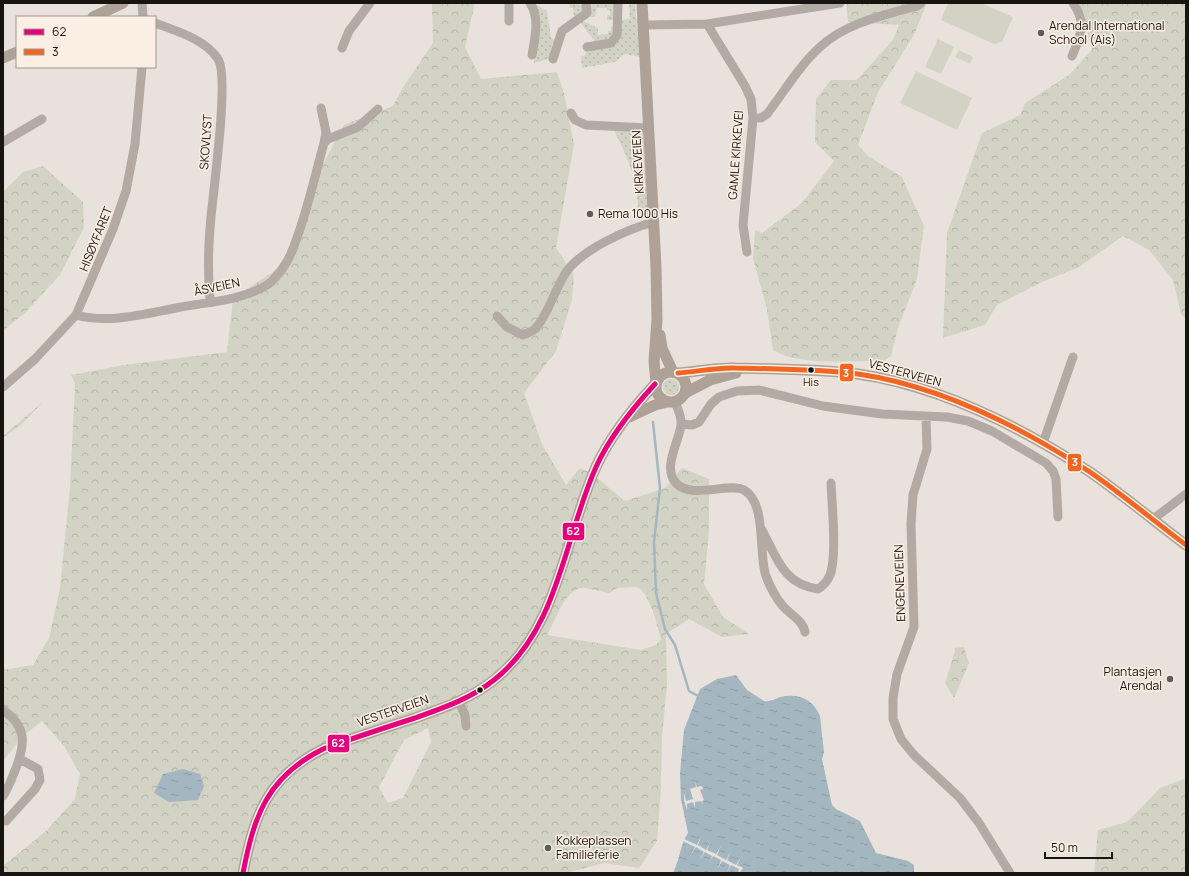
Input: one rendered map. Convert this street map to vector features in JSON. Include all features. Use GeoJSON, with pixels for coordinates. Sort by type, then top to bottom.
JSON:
{"type":"FeatureCollection","features":[{"type":"Feature","properties":{"kind":"main road"},"geometry":{"type":"LineString","coordinates":[[95,16],[123,3]]}},
{"type":"Feature","properties":{"kind":"main road","name":"KIRKEVEIEN"},"geometry":{"type":"LineString","coordinates":[[642,3],[654,222],[657,320],[654,361],[656,383]]}},
{"type":"Feature","properties":{"kind":"main road"},"geometry":{"type":"LineString","coordinates":[[3,58],[16,52]]}},
{"type":"Feature","properties":{"kind":"main road","name":"KIRKEVEIEN"},"geometry":{"type":"LineString","coordinates":[[657,320],[662,348],[676,372]]}},
{"type":"Feature","properties":{"kind":"main road","name":"VESTERVEIEN"},"geometry":{"type":"LineString","coordinates":[[676,372],[734,368],[749,370],[829,371],[889,380],[964,404],[998,419],[1043,443],[1091,473],[1186,545]]}},
{"type":"Feature","properties":{"kind":"main road","name":"VESTERVEIEN"},"geometry":{"type":"LineString","coordinates":[[685,393],[710,380],[749,370]]}},
{"type":"Feature","properties":{"kind":"main road"},"geometry":{"type":"LineString","coordinates":[[676,372],[684,380],[686,389],[685,393],[671,402],[659,398],[655,389],[656,383],[664,373],[676,372]]}},
{"type":"Feature","properties":{"kind":"main road","name":"VESTERVEIEN"},"geometry":{"type":"LineString","coordinates":[[243,873],[251,832],[263,805],[281,780],[294,767],[309,756],[323,749],[459,702],[499,676],[524,649],[538,628],[552,598],[595,468],[608,443],[629,417],[632,410],[656,383]]}},
{"type":"Feature","properties":{"kind":"main road","name":"VESTERVEIEN"},"geometry":{"type":"LineString","coordinates":[[629,417],[645,409],[671,402]]}},
{"type":"Feature","properties":{"kind":"street"},"geometry":{"type":"LineString","coordinates":[[142,3],[143,16]]}},
{"type":"Feature","properties":{"kind":"street"},"geometry":{"type":"LineString","coordinates":[[342,48],[349,31],[370,3]]}},
{"type":"Feature","properties":{"kind":"street"},"geometry":{"type":"LineString","coordinates":[[509,3],[509,21]]}},
{"type":"Feature","properties":{"kind":"street"},"geometry":{"type":"LineString","coordinates":[[530,3],[533,8],[537,32],[532,54]]}},
{"type":"Feature","properties":{"kind":"street"},"geometry":{"type":"LineString","coordinates":[[553,60],[562,32],[587,13],[586,3]]}},
{"type":"Feature","properties":{"kind":"street"},"geometry":{"type":"LineString","coordinates":[[587,47],[611,43],[617,36],[618,3]]}},
{"type":"Feature","properties":{"kind":"street"},"geometry":{"type":"LineString","coordinates":[[644,25],[707,24],[840,3]]}},
{"type":"Feature","properties":{"kind":"street"},"geometry":{"type":"LineString","coordinates":[[753,118],[761,118],[767,114],[801,69],[826,42],[845,30],[870,19],[917,6],[921,3]]}},
{"type":"Feature","properties":{"kind":"street"},"geometry":{"type":"LineString","coordinates":[[1072,56],[1079,40],[1082,26],[1081,14],[1073,3]]}},
{"type":"Feature","properties":{"kind":"street","name":"SKOVLYST"},"geometry":{"type":"LineString","coordinates":[[156,23],[180,33],[212,50],[219,60],[222,73],[218,143],[210,227],[208,270],[210,301]]}},
{"type":"Feature","properties":{"kind":"street","name":"GAMLE KIRKEVEI"},"geometry":{"type":"LineString","coordinates":[[707,24],[745,86],[751,99],[753,118],[743,225],[748,252]]}},
{"type":"Feature","properties":{"kind":"street","name":"HISØYFARET"},"geometry":{"type":"LineString","coordinates":[[3,387],[35,359],[76,315],[114,229],[125,197],[135,144],[142,68]]}},
{"type":"Feature","properties":{"kind":"street","name":"ÅSVEIEN"},"geometry":{"type":"LineString","coordinates":[[76,315],[89,319],[110,318],[239,297],[267,285],[280,272],[292,252],[324,143],[326,132],[321,108]]}},
{"type":"Feature","properties":{"kind":"street"},"geometry":{"type":"LineString","coordinates":[[324,143],[328,139],[358,127],[378,109]]}},
{"type":"Feature","properties":{"kind":"street"},"geometry":{"type":"LineString","coordinates":[[571,113],[575,120],[586,125],[649,128]]}},
{"type":"Feature","properties":{"kind":"street"},"geometry":{"type":"LineString","coordinates":[[3,142],[42,119]]}},
{"type":"Feature","properties":{"kind":"street"},"geometry":{"type":"LineString","coordinates":[[497,316],[507,327],[523,335],[536,328],[568,269],[583,256],[608,240],[633,228],[654,222]]}},
{"type":"Feature","properties":{"kind":"street"},"geometry":{"type":"LineString","coordinates":[[1043,443],[1074,357]]}},
{"type":"Feature","properties":{"kind":"street"},"geometry":{"type":"LineString","coordinates":[[681,424],[692,425],[699,422],[711,404],[719,397],[738,391],[758,390],[823,406],[882,414],[947,417],[968,421],[992,431],[1046,462],[1053,471],[1056,479],[1058,517]]}},
{"type":"Feature","properties":{"kind":"street"},"geometry":{"type":"LineString","coordinates":[[671,402],[681,424],[671,465],[671,474],[675,483],[682,488],[693,490],[741,489],[749,493],[754,501],[759,525],[766,575],[781,605],[799,622],[805,632]]}},
{"type":"Feature","properties":{"kind":"street","name":"ENGENEVEIEN"},"geometry":{"type":"LineString","coordinates":[[926,417],[927,449],[914,495],[911,524],[914,627],[897,674],[893,698],[894,719],[901,739],[914,755],[960,798],[979,823],[1010,873]]}},
{"type":"Feature","properties":{"kind":"street"},"geometry":{"type":"LineString","coordinates":[[759,525],[783,569],[791,580],[804,587],[818,590],[824,585],[830,575],[833,559],[831,483]]}},
{"type":"Feature","properties":{"kind":"street"},"geometry":{"type":"LineString","coordinates":[[1152,520],[1186,494]]}},
{"type":"Feature","properties":{"kind":"street"},"geometry":{"type":"LineString","coordinates":[[459,702],[465,715],[466,726]]}},
{"type":"Feature","properties":{"kind":"street"},"geometry":{"type":"LineString","coordinates":[[3,710],[16,721],[21,729],[23,742],[20,759],[9,787],[3,796]]}},
{"type":"Feature","properties":{"kind":"street"},"geometry":{"type":"LineString","coordinates":[[6,820],[35,789],[40,780],[38,769],[20,759]]}},
{"type":"Feature","properties":{"kind":"green space"},"geometry":{"type":"Polygon","coordinates":[[[432,3],[475,3],[465,47],[481,79],[557,72],[564,93],[574,144],[556,248],[574,275],[572,300],[556,351],[524,393],[542,444],[566,485],[580,468],[591,473],[625,501],[665,488],[682,468],[709,479],[709,531],[704,584],[723,617],[749,634],[722,637],[689,619],[666,634],[667,685],[662,737],[661,788],[657,841],[639,868],[604,863],[566,873],[3,873],[3,866],[46,831],[75,799],[80,774],[64,746],[42,721],[22,737],[3,761],[3,670],[33,665],[49,638],[60,588],[70,487],[75,384],[71,375],[124,365],[227,352],[233,298],[279,268],[302,221],[319,171],[344,125],[393,106],[403,87],[433,43],[432,3]],[[580,588],[571,593],[563,603],[547,635],[641,650],[656,645],[661,639],[653,611],[646,596],[640,588],[617,588],[609,593],[580,588]],[[428,728],[404,740],[379,787],[388,803],[403,798],[431,742],[428,728]]]}},
{"type":"Feature","properties":{"kind":"green space"},"geometry":{"type":"Polygon","coordinates":[[[534,3],[547,11],[551,37],[554,40],[549,59],[534,63],[538,37],[534,3]]]}},
{"type":"Feature","properties":{"kind":"green space"},"geometry":{"type":"Polygon","coordinates":[[[569,3],[583,5],[582,11],[574,17],[573,8],[570,8],[569,3]]]}},
{"type":"Feature","properties":{"kind":"green space"},"geometry":{"type":"Polygon","coordinates":[[[590,3],[615,3],[615,20],[607,20],[607,15],[610,15],[610,10],[607,10],[607,8],[597,8],[595,17],[591,17],[590,3]]]}},
{"type":"Feature","properties":{"kind":"green space"},"geometry":{"type":"Polygon","coordinates":[[[629,3],[635,3],[636,18],[639,21],[640,57],[625,54],[615,62],[582,68],[581,55],[584,56],[588,50],[609,46],[621,20],[630,19],[629,3]]]}},
{"type":"Feature","properties":{"kind":"green space"},"geometry":{"type":"Polygon","coordinates":[[[846,3],[927,3],[914,35],[878,92],[858,145],[868,156],[902,177],[924,226],[917,279],[898,328],[891,356],[884,361],[812,361],[797,359],[773,350],[767,309],[753,259],[755,230],[762,233],[802,203],[834,161],[815,142],[816,99],[831,80],[857,80],[893,40],[899,25],[848,22],[846,3]]]}},
{"type":"Feature","properties":{"kind":"green space"},"geometry":{"type":"Polygon","coordinates":[[[948,3],[981,3],[1013,17],[1002,42],[994,44],[941,20],[948,3]]]}},
{"type":"Feature","properties":{"kind":"green space"},"geometry":{"type":"Polygon","coordinates":[[[1074,3],[1186,3],[1186,320],[1181,314],[1173,280],[1149,250],[1123,236],[1079,267],[1042,282],[997,305],[985,325],[943,338],[947,233],[982,133],[1020,115],[1025,103],[1069,75],[1092,50],[1082,13],[1074,3]]]}},
{"type":"Feature","properties":{"kind":"green space"},"geometry":{"type":"Polygon","coordinates":[[[583,21],[598,28],[598,35],[608,34],[608,31],[611,31],[611,26],[615,27],[615,33],[606,42],[596,43],[580,22],[583,21]]]}},
{"type":"Feature","properties":{"kind":"green space"},"geometry":{"type":"Polygon","coordinates":[[[938,39],[954,47],[941,74],[925,67],[938,39]]]}},
{"type":"Feature","properties":{"kind":"green space"},"geometry":{"type":"Polygon","coordinates":[[[959,50],[973,57],[970,64],[955,57],[959,50]]]}},
{"type":"Feature","properties":{"kind":"green space"},"geometry":{"type":"Polygon","coordinates":[[[916,71],[972,98],[957,130],[900,103],[916,71]]]}},
{"type":"Feature","properties":{"kind":"green space"},"geometry":{"type":"Polygon","coordinates":[[[612,127],[644,129],[648,214],[646,217],[638,213],[638,202],[631,169],[623,148],[612,127]]]}},
{"type":"Feature","properties":{"kind":"green space"},"geometry":{"type":"Polygon","coordinates":[[[43,166],[83,202],[84,227],[60,275],[25,313],[3,331],[3,192],[23,172],[43,166]]]}},
{"type":"Feature","properties":{"kind":"green space"},"geometry":{"type":"Polygon","coordinates":[[[668,379],[674,379],[679,384],[677,393],[674,395],[668,395],[663,390],[663,384],[668,379]]]}},
{"type":"Feature","properties":{"kind":"green space"},"geometry":{"type":"Polygon","coordinates":[[[44,401],[22,424],[3,438],[3,436],[44,401]]]}},
{"type":"Feature","properties":{"kind":"green space"},"geometry":{"type":"Polygon","coordinates":[[[964,647],[969,663],[954,698],[945,683],[955,651],[954,648],[964,647]]]}},
{"type":"Feature","properties":{"kind":"green space"},"geometry":{"type":"Polygon","coordinates":[[[1186,778],[1186,873],[1094,873],[1098,830],[1127,822],[1160,788],[1186,778]]]}},
{"type":"Feature","properties":{"kind":"water"},"geometry":{"type":"Polygon","coordinates":[[[736,675],[747,690],[764,701],[770,701],[780,697],[793,696],[809,701],[813,705],[820,716],[824,752],[822,759],[832,805],[836,809],[860,821],[876,853],[908,861],[914,865],[914,873],[673,873],[683,842],[688,833],[681,799],[680,773],[684,730],[700,689],[717,679],[736,675]]]}},
{"type":"Feature","properties":{"kind":"water"},"geometry":{"type":"Polygon","coordinates":[[[183,769],[200,774],[204,786],[198,800],[169,802],[154,793],[163,774],[183,769]]]}},
{"type":"Feature","properties":{"kind":"pier"},"geometry":{"type":"Polygon","coordinates":[[[695,781],[697,787],[702,786],[703,789],[700,790],[704,800],[702,801],[703,806],[701,801],[695,802],[695,808],[693,802],[687,804],[687,810],[684,801],[684,793],[686,801],[693,799],[690,789],[696,787],[695,781]]]}},
{"type":"Feature","properties":{"kind":"pier"},"geometry":{"type":"Polygon","coordinates":[[[701,836],[698,845],[706,850],[711,841],[707,850],[716,854],[721,846],[717,855],[726,860],[731,851],[727,860],[736,865],[741,857],[737,865],[743,868],[741,871],[738,873],[739,869],[731,865],[727,872],[730,865],[722,861],[718,868],[721,860],[713,856],[709,863],[712,856],[705,852],[700,859],[704,852],[696,847],[691,854],[695,847],[683,841],[684,839],[697,845],[701,836]]]}},
{"type":"Feature","properties":{"kind":"waterway"},"geometry":{"type":"LineString","coordinates":[[653,422],[660,488],[654,542],[656,593],[665,629],[675,645],[689,691],[698,696]]}},
{"type":"Feature","properties":{"kind":"transit line","name":"3"},"geometry":{"type":"LineString","coordinates":[[678,373],[729,368],[827,371],[858,374],[889,380],[950,398],[1008,424],[1064,455],[1090,472],[1186,545]]}},
{"type":"Feature","properties":{"kind":"transit line","name":"62"},"geometry":{"type":"LineString","coordinates":[[243,873],[247,852],[258,816],[266,800],[288,772],[304,760],[323,749],[446,707],[466,698],[494,680],[516,659],[533,635],[546,609],[557,581],[585,494],[596,467],[608,444],[622,423],[655,384]]}},
{"type":"Feature","properties":{"kind":"place","name":"Arendal International School (Ais)"},"geometry":{"type":"Point","coordinates":[1041,33]}},
{"type":"Feature","properties":{"kind":"place","name":"Rema 1000 His"},"geometry":{"type":"Point","coordinates":[590,214]}},
{"type":"Feature","properties":{"kind":"place","name":"His"},"geometry":{"type":"Point","coordinates":[811,370]}},
{"type":"Feature","properties":{"kind":"place","name":"Plantasjen Arendal"},"geometry":{"type":"Point","coordinates":[1170,679]}},
{"type":"Feature","properties":{"kind":"place","name":"Kokkeplassen Familieferie"},"geometry":{"type":"Point","coordinates":[548,848]}}]}
